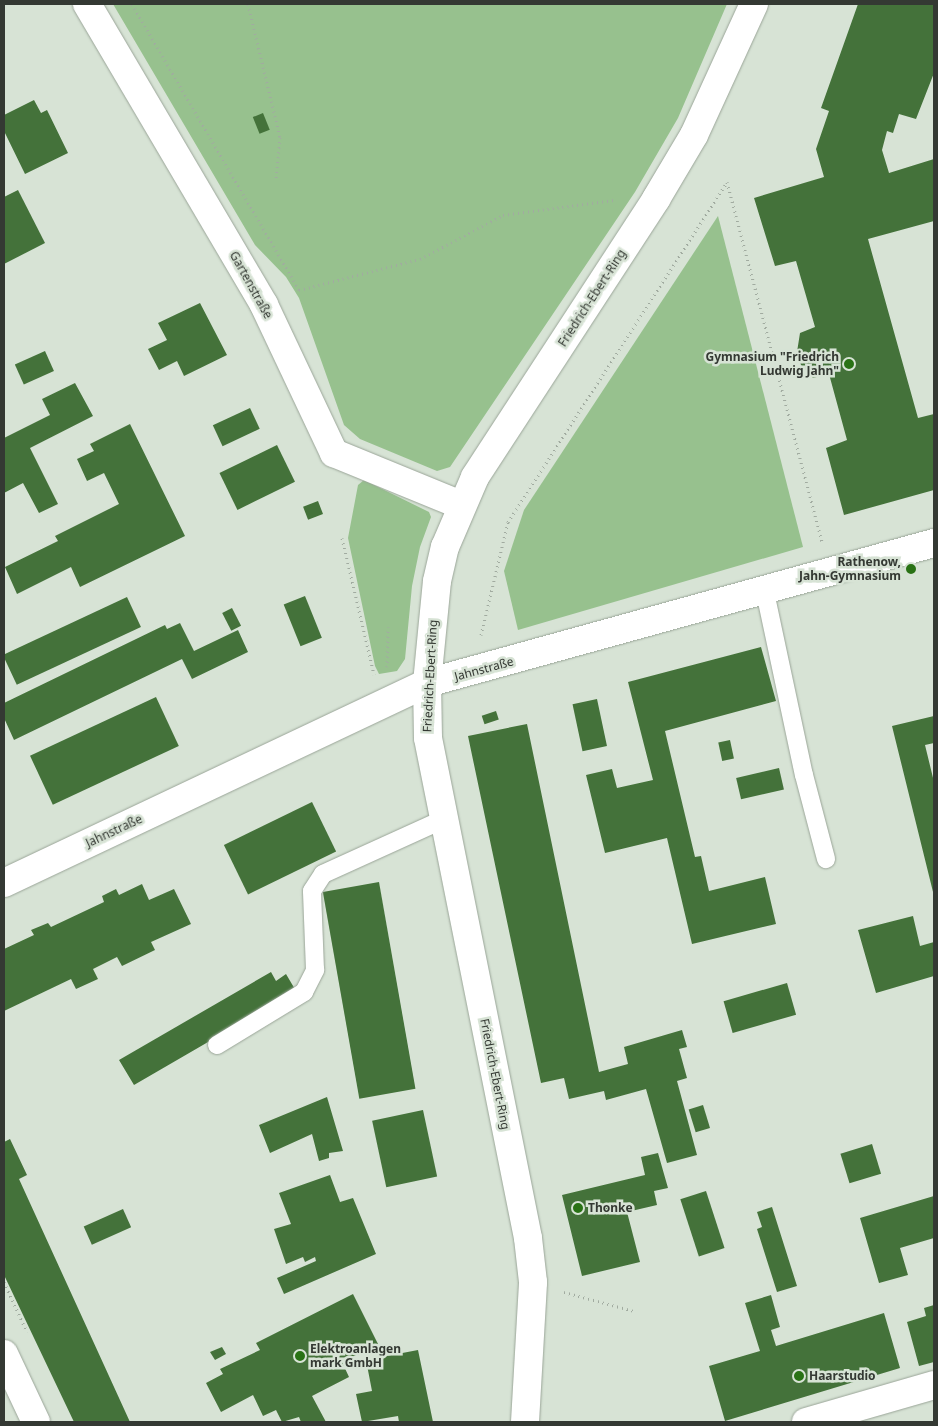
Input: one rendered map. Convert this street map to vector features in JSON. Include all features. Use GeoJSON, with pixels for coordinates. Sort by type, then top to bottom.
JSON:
{"type":"FeatureCollection","features":[{"type":"Feature","properties":{"kind":"street","name":"Gartenstraße"},"geometry":{"type":"LineString","coordinates":[[87,4],[264,305],[334,453],[461,505]]}},
{"type":"Feature","properties":{"kind":"street","name":"Friedrich-Ebert-Ring"},"geometry":{"type":"LineString","coordinates":[[525,1422],[533,1282],[528,1238],[428,738],[428,683],[441,562],[461,505],[475,477],[690,143],[754,4]]}},
{"type":"Feature","properties":{"kind":"street","name":"Jahnstraße"},"geometry":{"type":"LineString","coordinates":[[4,883],[428,683],[473,673],[934,543]]}},
{"type":"Feature","properties":{"kind":"street"},"geometry":{"type":"LineString","coordinates":[[4,1354],[36,1422]]}},
{"type":"Feature","properties":{"kind":"street"},"geometry":{"type":"LineString","coordinates":[[806,1422],[934,1386]]}},
{"type":"Feature","properties":{"kind":"lane"},"geometry":{"type":"LineString","coordinates":[[765,592],[804,775],[826,859]]}},
{"type":"Feature","properties":{"kind":"lane"},"geometry":{"type":"LineString","coordinates":[[217,1045],[304,992],[315,970],[312,891],[323,874],[444,819]]}},
{"type":"Feature","properties":{"kind":"path"},"geometry":{"type":"LineString","coordinates":[[132,4],[299,290],[420,259],[503,215],[614,200]]}},
{"type":"Feature","properties":{"kind":"path"},"geometry":{"type":"LineString","coordinates":[[248,4],[280,137],[276,180]]}},
{"type":"Feature","properties":{"kind":"path"},"geometry":{"type":"LineString","coordinates":[[473,673],[508,522],[727,182],[822,542]]}},
{"type":"Feature","properties":{"kind":"path"},"geometry":{"type":"LineString","coordinates":[[342,538],[370,661],[390,700]]}},
{"type":"Feature","properties":{"kind":"path"},"geometry":{"type":"LineString","coordinates":[[582,1297],[634,1311]]}},
{"type":"Feature","properties":{"kind":"green space"},"geometry":{"type":"Polygon","coordinates":[[[113,4],[727,4],[678,118],[635,192],[450,467],[437,471],[360,439],[344,425],[299,298],[286,277],[255,245],[113,4]]]}},
{"type":"Feature","properties":{"kind":"green space"},"geometry":{"type":"Polygon","coordinates":[[[718,216],[803,547],[518,630],[504,571],[524,510],[718,216]]]}},
{"type":"Feature","properties":{"kind":"green space"},"geometry":{"type":"Polygon","coordinates":[[[364,480],[429,512],[431,517],[420,547],[412,586],[405,659],[397,671],[379,674],[375,666],[348,538],[358,485],[364,480]]]}},
{"type":"Feature","properties":{"kind":"building"},"geometry":{"type":"Polygon","coordinates":[[[858,4],[934,4],[934,73],[916,119],[899,114],[893,133],[887,131],[882,150],[889,173],[934,159],[934,221],[868,239],[918,418],[934,414],[934,490],[844,515],[826,448],[847,440],[829,374],[813,378],[801,365],[797,352],[800,333],[815,327],[796,261],[775,266],[754,198],[824,177],[816,149],[829,111],[821,108],[858,4]]]}},
{"type":"Feature","properties":{"kind":"building"},"geometry":{"type":"Polygon","coordinates":[[[34,100],[41,113],[47,110],[68,153],[25,174],[4,131],[4,115],[34,100]]]}},
{"type":"Feature","properties":{"kind":"building"},"geometry":{"type":"Polygon","coordinates":[[[263,113],[270,130],[260,134],[253,117],[263,113]]]}},
{"type":"Feature","properties":{"kind":"building"},"geometry":{"type":"Polygon","coordinates":[[[18,190],[45,243],[4,264],[4,197],[18,190]]]}},
{"type":"Feature","properties":{"kind":"building"},"geometry":{"type":"Polygon","coordinates":[[[200,303],[227,355],[184,376],[177,361],[159,370],[148,349],[167,340],[158,323],[200,303]]]}},
{"type":"Feature","properties":{"kind":"building"},"geometry":{"type":"Polygon","coordinates":[[[45,351],[54,371],[24,385],[15,364],[45,351]]]}},
{"type":"Feature","properties":{"kind":"building"},"geometry":{"type":"Polygon","coordinates":[[[75,383],[93,416],[30,448],[58,504],[39,513],[23,483],[4,493],[4,438],[50,415],[42,399],[75,383]]]}},
{"type":"Feature","properties":{"kind":"building"},"geometry":{"type":"Polygon","coordinates":[[[250,408],[260,429],[223,446],[213,425],[250,408]]]}},
{"type":"Feature","properties":{"kind":"building"},"geometry":{"type":"Polygon","coordinates":[[[130,424],[185,536],[80,587],[71,567],[17,594],[5,567],[58,541],[55,536],[119,504],[104,473],[87,481],[77,459],[94,451],[90,444],[130,424]]]}},
{"type":"Feature","properties":{"kind":"building"},"geometry":{"type":"Polygon","coordinates":[[[277,445],[295,482],[237,510],[219,473],[277,445]]]}},
{"type":"Feature","properties":{"kind":"building"},"geometry":{"type":"Polygon","coordinates":[[[318,501],[323,514],[308,520],[303,507],[318,501]]]}},
{"type":"Feature","properties":{"kind":"building"},"geometry":{"type":"Polygon","coordinates":[[[305,596],[322,638],[301,646],[284,605],[305,596]]]}},
{"type":"Feature","properties":{"kind":"building"},"geometry":{"type":"Polygon","coordinates":[[[127,597],[141,627],[17,685],[4,654],[127,597]]]}},
{"type":"Feature","properties":{"kind":"building"},"geometry":{"type":"Polygon","coordinates":[[[232,608],[241,626],[231,631],[222,613],[232,608]]]}},
{"type":"Feature","properties":{"kind":"building"},"geometry":{"type":"Polygon","coordinates":[[[180,623],[194,651],[238,630],[248,652],[192,679],[182,659],[14,740],[4,718],[4,703],[165,625],[167,629],[180,623]]]}},
{"type":"Feature","properties":{"kind":"building"},"geometry":{"type":"Polygon","coordinates":[[[761,647],[776,701],[665,731],[695,857],[701,856],[709,891],[765,877],[776,924],[692,944],[667,838],[605,853],[586,775],[612,769],[617,788],[653,780],[628,682],[761,647]]]}},
{"type":"Feature","properties":{"kind":"building"},"geometry":{"type":"Polygon","coordinates":[[[156,697],[179,746],[53,805],[30,756],[156,697]]]}},
{"type":"Feature","properties":{"kind":"building"},"geometry":{"type":"Polygon","coordinates":[[[597,699],[607,746],[583,751],[573,704],[597,699]]]}},
{"type":"Feature","properties":{"kind":"building"},"geometry":{"type":"Polygon","coordinates":[[[496,711],[499,720],[485,724],[482,716],[496,711]]]}},
{"type":"Feature","properties":{"kind":"building"},"geometry":{"type":"Polygon","coordinates":[[[934,716],[934,743],[925,745],[934,782],[934,896],[892,726],[934,716]]]}},
{"type":"Feature","properties":{"kind":"building"},"geometry":{"type":"Polygon","coordinates":[[[527,724],[599,1072],[628,1064],[624,1047],[682,1030],[687,1047],[679,1049],[687,1078],[677,1081],[697,1155],[667,1163],[646,1089],[606,1100],[604,1091],[569,1099],[564,1078],[541,1083],[468,736],[527,724]]]}},
{"type":"Feature","properties":{"kind":"building"},"geometry":{"type":"Polygon","coordinates":[[[730,740],[734,759],[722,761],[718,742],[730,740]]]}},
{"type":"Feature","properties":{"kind":"building"},"geometry":{"type":"Polygon","coordinates":[[[779,768],[784,789],[741,799],[736,778],[779,768]]]}},
{"type":"Feature","properties":{"kind":"building"},"geometry":{"type":"Polygon","coordinates":[[[312,802],[336,851],[248,894],[224,845],[312,802]]]}},
{"type":"Feature","properties":{"kind":"building"},"geometry":{"type":"Polygon","coordinates":[[[379,882],[415,1089],[359,1099],[323,892],[379,882]]]}},
{"type":"Feature","properties":{"kind":"building"},"geometry":{"type":"Polygon","coordinates":[[[142,884],[149,900],[174,889],[191,924],[151,942],[155,950],[122,966],[117,957],[93,969],[98,979],[76,989],[71,979],[4,1011],[4,949],[34,935],[31,930],[48,923],[51,927],[104,902],[102,896],[116,889],[119,895],[142,884]]]}},
{"type":"Feature","properties":{"kind":"building"},"geometry":{"type":"Polygon","coordinates":[[[913,916],[920,946],[934,942],[934,976],[876,993],[858,930],[913,916]]]}},
{"type":"Feature","properties":{"kind":"building"},"geometry":{"type":"Polygon","coordinates":[[[271,972],[276,981],[286,974],[296,991],[134,1085],[119,1060],[271,972]]]}},
{"type":"Feature","properties":{"kind":"building"},"geometry":{"type":"Polygon","coordinates":[[[787,983],[796,1015],[733,1033],[724,1001],[787,983]]]}},
{"type":"Feature","properties":{"kind":"building"},"geometry":{"type":"Polygon","coordinates":[[[327,1097],[343,1151],[329,1153],[329,1158],[319,1161],[312,1134],[270,1153],[259,1125],[327,1097]]]}},
{"type":"Feature","properties":{"kind":"building"},"geometry":{"type":"Polygon","coordinates":[[[703,1105],[710,1128],[696,1132],[689,1109],[703,1105]]]}},
{"type":"Feature","properties":{"kind":"building"},"geometry":{"type":"Polygon","coordinates":[[[423,1110],[437,1177],[386,1187],[372,1121],[423,1110]]]}},
{"type":"Feature","properties":{"kind":"building"},"geometry":{"type":"Polygon","coordinates":[[[10,1139],[27,1175],[19,1179],[130,1422],[74,1422],[4,1275],[4,1142],[10,1139]]]}},
{"type":"Feature","properties":{"kind":"building"},"geometry":{"type":"Polygon","coordinates":[[[872,1144],[881,1174],[850,1183],[840,1154],[872,1144]]]}},
{"type":"Feature","properties":{"kind":"building"},"geometry":{"type":"Polygon","coordinates":[[[658,1153],[668,1188],[654,1191],[657,1205],[627,1212],[640,1262],[582,1276],[562,1195],[645,1175],[641,1157],[658,1153]]]}},
{"type":"Feature","properties":{"kind":"building"},"geometry":{"type":"Polygon","coordinates":[[[330,1175],[340,1202],[353,1198],[376,1254],[284,1294],[277,1278],[316,1261],[315,1257],[305,1262],[303,1257],[286,1264],[274,1229],[291,1224],[279,1193],[330,1175]]]}},
{"type":"Feature","properties":{"kind":"building"},"geometry":{"type":"Polygon","coordinates":[[[706,1191],[725,1248],[699,1256],[680,1199],[706,1191]]]}},
{"type":"Feature","properties":{"kind":"building"},"geometry":{"type":"Polygon","coordinates":[[[934,1196],[934,1238],[900,1248],[908,1275],[879,1283],[860,1218],[934,1196]]]}},
{"type":"Feature","properties":{"kind":"building"},"geometry":{"type":"Polygon","coordinates":[[[772,1207],[797,1286],[777,1292],[757,1229],[762,1227],[757,1212],[772,1207]]]}},
{"type":"Feature","properties":{"kind":"building"},"geometry":{"type":"Polygon","coordinates":[[[123,1209],[131,1227],[92,1245],[84,1226],[123,1209]]]}},
{"type":"Feature","properties":{"kind":"building","name":"Elektroanlagen mark GmbH"},"geometry":{"type":"Polygon","coordinates":[[[353,1294],[378,1344],[342,1362],[349,1377],[312,1396],[326,1422],[301,1422],[299,1417],[282,1422],[276,1410],[263,1416],[253,1395],[221,1412],[206,1383],[223,1374],[220,1369],[260,1350],[256,1343],[353,1294]]]}},
{"type":"Feature","properties":{"kind":"building"},"geometry":{"type":"Polygon","coordinates":[[[771,1295],[780,1327],[771,1330],[776,1346],[884,1313],[900,1368],[725,1421],[709,1366],[760,1351],[745,1303],[771,1295]]]}},
{"type":"Feature","properties":{"kind":"building"},"geometry":{"type":"Polygon","coordinates":[[[934,1305],[934,1362],[919,1366],[907,1322],[926,1316],[924,1308],[934,1305]]]}},
{"type":"Feature","properties":{"kind":"building"},"geometry":{"type":"Polygon","coordinates":[[[222,1347],[226,1354],[215,1360],[210,1352],[222,1347]]]}},
{"type":"Feature","properties":{"kind":"building"},"geometry":{"type":"Polygon","coordinates":[[[418,1350],[433,1422],[399,1422],[398,1416],[362,1422],[356,1394],[372,1391],[366,1360],[418,1350]]]}},
{"type":"Feature","properties":{"kind":"place","name":"Gymnasium \"Friedrich Ludwig Jahn\""},"geometry":{"type":"Point","coordinates":[849,364]}},
{"type":"Feature","properties":{"kind":"place","name":"Rathenow, Jahn-Gymnasium"},"geometry":{"type":"Point","coordinates":[911,569]}},
{"type":"Feature","properties":{"kind":"place","name":"Thonke"},"geometry":{"type":"Point","coordinates":[578,1208]}},
{"type":"Feature","properties":{"kind":"place","name":"Elektroanlagen mark GmbH"},"geometry":{"type":"Point","coordinates":[300,1356]}},
{"type":"Feature","properties":{"kind":"place","name":"Haarstudio"},"geometry":{"type":"Point","coordinates":[799,1376]}}]}
